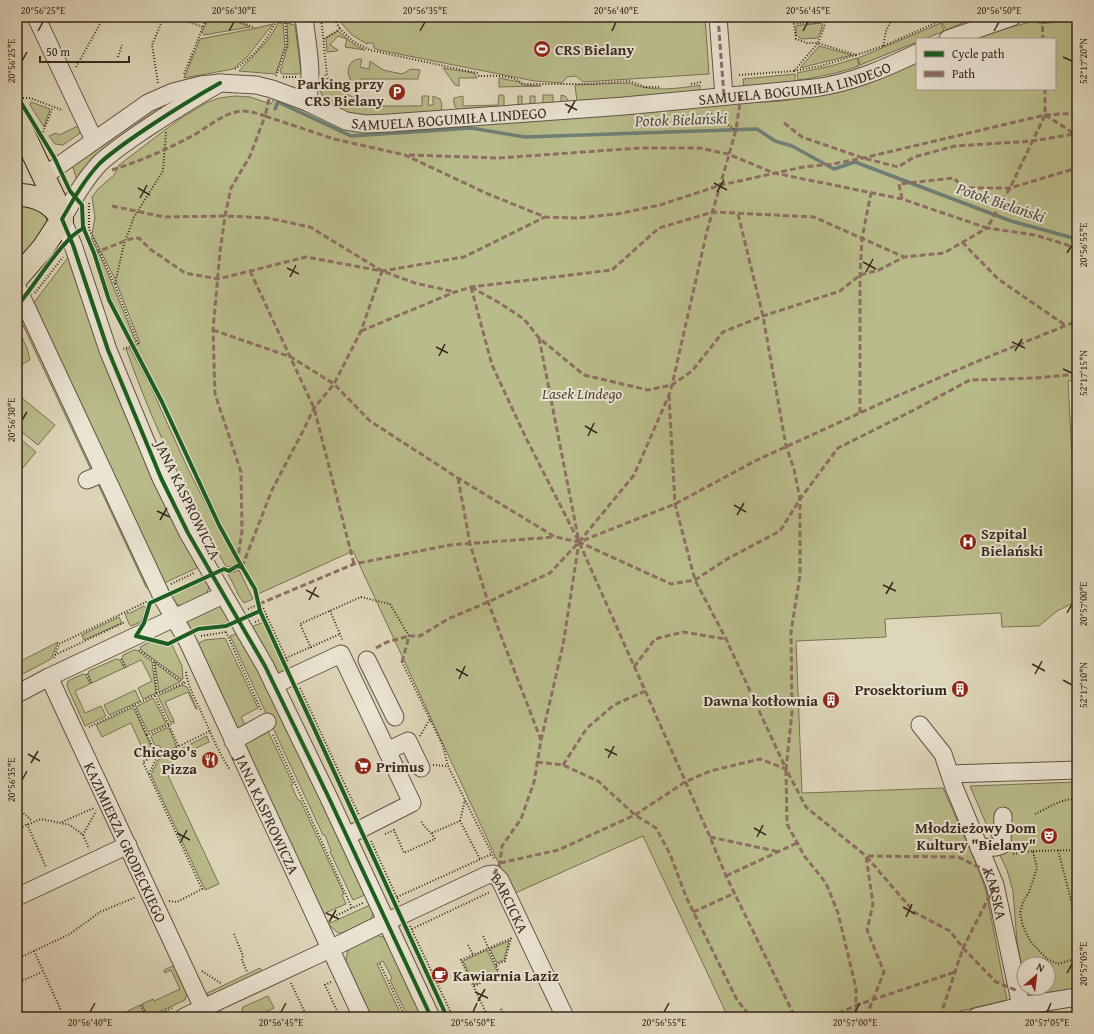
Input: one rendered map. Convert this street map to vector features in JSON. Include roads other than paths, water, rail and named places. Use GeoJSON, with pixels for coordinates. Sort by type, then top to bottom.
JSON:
{"type":"FeatureCollection","features":[{"type":"Feature","properties":{"kind":"main road"},"geometry":{"type":"LineString","coordinates":[[20,106],[44,176],[66,229]]}},
{"type":"Feature","properties":{"kind":"main road"},"geometry":{"type":"LineString","coordinates":[[19,197],[44,176]]}},
{"type":"Feature","properties":{"kind":"main road"},"geometry":{"type":"LineString","coordinates":[[19,197],[34,197],[53,207],[66,229]]}},
{"type":"Feature","properties":{"kind":"main road"},"geometry":{"type":"LineString","coordinates":[[17,278],[43,248],[66,229]]}},
{"type":"Feature","properties":{"kind":"street"},"geometry":{"type":"LineString","coordinates":[[36,17],[94,140]]}},
{"type":"Feature","properties":{"kind":"street"},"geometry":{"type":"LineString","coordinates":[[304,17],[310,77],[310,90],[307,102]]}},
{"type":"Feature","properties":{"kind":"street"},"geometry":{"type":"LineString","coordinates":[[718,17],[724,96]]}},
{"type":"Feature","properties":{"kind":"street"},"geometry":{"type":"LineString","coordinates":[[951,38],[1012,17]]}},
{"type":"Feature","properties":{"kind":"street","name":"SAMUELA BOGUMIŁA LINDEGO"},"geometry":{"type":"LineString","coordinates":[[44,176],[148,104],[173,92],[225,77],[272,89],[307,102],[346,121],[370,124],[624,106],[810,89],[865,76],[916,53]]}},
{"type":"Feature","properties":{"kind":"street"},"geometry":{"type":"LineString","coordinates":[[66,229],[85,182],[100,163],[125,143],[225,77]]}},
{"type":"Feature","properties":{"kind":"street","name":"JANA KASPROWICZA"},"geometry":{"type":"LineString","coordinates":[[66,229],[108,350],[161,478],[188,533],[207,567],[255,648],[274,685],[362,832],[397,917],[431,1017]]}},
{"type":"Feature","properties":{"kind":"street","name":"JANA KASPROWICZA"},"geometry":{"type":"LineString","coordinates":[[17,287],[104,473],[154,595],[174,618],[188,642],[362,1017]]}},
{"type":"Feature","properties":{"kind":"street"},"geometry":{"type":"LineString","coordinates":[[87,480],[104,473]]}},
{"type":"Feature","properties":{"kind":"street"},"geometry":{"type":"LineString","coordinates":[[17,694],[49,677],[223,595]]}},
{"type":"Feature","properties":{"kind":"street"},"geometry":{"type":"LineString","coordinates":[[274,685],[341,654],[412,804],[362,832]]}},
{"type":"Feature","properties":{"kind":"street"},"geometry":{"type":"LineString","coordinates":[[366,660],[400,715],[375,727]]}},
{"type":"Feature","properties":{"kind":"street","name":"KAZIMIERZA GRODECKIEGO"},"geometry":{"type":"LineString","coordinates":[[49,677],[203,1008]]}},
{"type":"Feature","properties":{"kind":"street"},"geometry":{"type":"LineString","coordinates":[[233,741],[267,722]]}},
{"type":"Feature","properties":{"kind":"street","name":"KARSKA"},"geometry":{"type":"LineString","coordinates":[[920,725],[943,754],[952,780],[995,885],[1012,1011]]}},
{"type":"Feature","properties":{"kind":"street"},"geometry":{"type":"LineString","coordinates":[[387,751],[408,741],[427,766]]}},
{"type":"Feature","properties":{"kind":"street"},"geometry":{"type":"LineString","coordinates":[[952,780],[1077,770]]}},
{"type":"Feature","properties":{"kind":"street"},"geometry":{"type":"LineString","coordinates":[[979,848],[996,847],[1002,845],[1003,816]]}},
{"type":"Feature","properties":{"kind":"street"},"geometry":{"type":"LineString","coordinates":[[17,896],[128,845]]}},
{"type":"Feature","properties":{"kind":"street","name":"BARCICKA"},"geometry":{"type":"LineString","coordinates":[[397,917],[487,875],[494,874],[500,880],[565,1017]]}},
{"type":"Feature","properties":{"kind":"street"},"geometry":{"type":"LineString","coordinates":[[184,1017],[397,917]]}},
{"type":"Feature","properties":{"kind":"street"},"geometry":{"type":"LineString","coordinates":[[976,1017],[1077,997]]}},
{"type":"Feature","properties":{"kind":"waterway","name":"Potok Bielański"},"geometry":{"type":"LineString","coordinates":[[275,109],[278,102],[351,136],[471,128],[525,137],[757,129],[775,141],[792,146],[834,169],[855,162],[1011,221],[1077,239]]}},
{"type":"Feature","properties":{"kind":"place","name":"CRS Bielany"},"geometry":{"type":"Point","coordinates":[542,49]}},
{"type":"Feature","properties":{"kind":"place","name":"Parking przy CRS Bielany"},"geometry":{"type":"Point","coordinates":[397,92]}},
{"type":"Feature","properties":{"kind":"place","name":"Szpital Bielański"},"geometry":{"type":"Point","coordinates":[968,542]}},
{"type":"Feature","properties":{"kind":"place","name":"Prosektorium"},"geometry":{"type":"Point","coordinates":[960,689]}},
{"type":"Feature","properties":{"kind":"place","name":"Dawna kotłownia"},"geometry":{"type":"Point","coordinates":[831,700]}},
{"type":"Feature","properties":{"kind":"place","name":"Chicago's Pizza"},"geometry":{"type":"Point","coordinates":[210,760]}},
{"type":"Feature","properties":{"kind":"place","name":"Primus"},"geometry":{"type":"Point","coordinates":[363,766]}},
{"type":"Feature","properties":{"kind":"place","name":"Młodzieżowy Dom Kultury \"Bielany\""},"geometry":{"type":"Point","coordinates":[1049,836]}},
{"type":"Feature","properties":{"kind":"place","name":"Kawiarnia Laziz"},"geometry":{"type":"Point","coordinates":[440,975]}},
{"type":"Feature","properties":{"kind":"park label","name":"Lasek Lindego"},"geometry":{"type":"Point","coordinates":[582,393]}}]}
